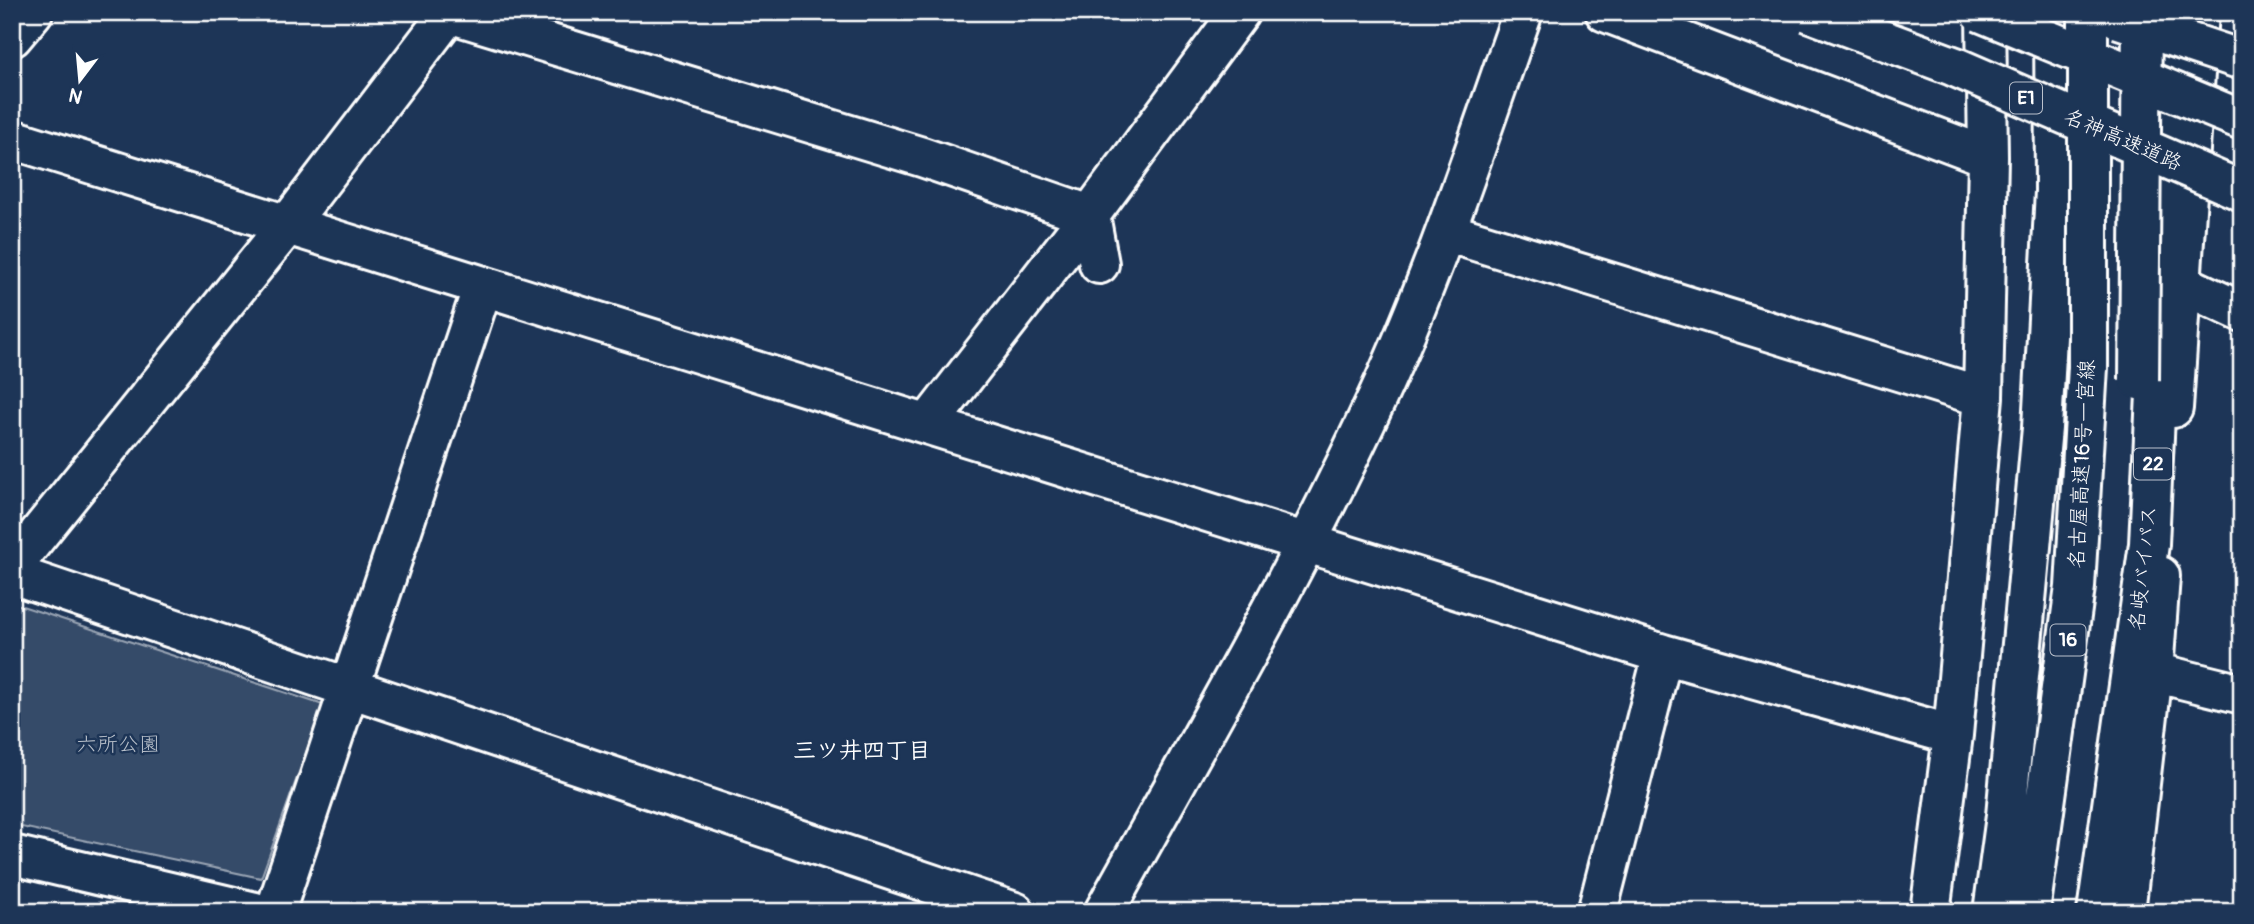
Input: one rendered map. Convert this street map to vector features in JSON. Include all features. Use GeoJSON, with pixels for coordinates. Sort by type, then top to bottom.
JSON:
{"type":"FeatureCollection","features":[{"type":"Feature","properties":{"kind":"main road"},"geometry":{"type":"LineString","coordinates":[[12,37],[33,12]]}},
{"type":"Feature","properties":{"kind":"main road"},"geometry":{"type":"LineString","coordinates":[[928,424],[1090,215],[1240,12]]}},
{"type":"Feature","properties":{"kind":"main road"},"geometry":{"type":"LineString","coordinates":[[1104,912],[1308,543],[1378,396],[1446,232],[1523,12]]}},
{"type":"Feature","properties":{"kind":"main road"},"geometry":{"type":"LineString","coordinates":[[1605,12],[1988,157]]}},
{"type":"Feature","properties":{"kind":"main road","name":"名神高速道路"},"geometry":{"type":"LineString","coordinates":[[1808,12],[1953,66],[2242,191]]}},
{"type":"Feature","properties":{"kind":"main road"},"geometry":{"type":"LineString","coordinates":[[1980,12],[2242,120]]}},
{"type":"Feature","properties":{"kind":"main road"},"geometry":{"type":"LineString","coordinates":[[1930,912],[1953,735],[1983,397],[1988,157],[1986,12]]}},
{"type":"Feature","properties":{"kind":"main road"},"geometry":{"type":"LineString","coordinates":[[1993,912],[2006,816],[2042,428],[2055,191],[2054,12]]}},
{"type":"Feature","properties":{"kind":"main road","name":"名古屋高速16号一宮線"},"geometry":{"type":"LineString","coordinates":[[2030,912],[2075,587],[2088,366],[2088,12]]}},
{"type":"Feature","properties":{"kind":"main road"},"geometry":{"type":"LineString","coordinates":[[2101,12],[2242,60]]}},
{"type":"Feature","properties":{"kind":"main road"},"geometry":{"type":"LineString","coordinates":[[2084,912],[2124,638],[2139,380],[2142,12]]}},
{"type":"Feature","properties":{"kind":"main road","name":"名岐バイパス"},"geometry":{"type":"LineString","coordinates":[[2097,912],[2149,544],[2164,222],[2167,12]]}},
{"type":"Feature","properties":{"kind":"main road"},"geometry":{"type":"LineString","coordinates":[[2125,912],[2153,673],[2199,12]]}},
{"type":"Feature","properties":{"kind":"main road"},"geometry":{"type":"LineString","coordinates":[[12,567],[289,223],[449,13],[922,158],[1090,215]]}},
{"type":"Feature","properties":{"kind":"main road"},"geometry":{"type":"LineString","coordinates":[[12,139],[289,223],[1663,654],[1953,735]]}},
{"type":"Feature","properties":{"kind":"main road"},"geometry":{"type":"LineString","coordinates":[[1090,215],[1099,264]]}},
{"type":"Feature","properties":{"kind":"main road"},"geometry":{"type":"LineString","coordinates":[[1446,232],[1983,397]]}},
{"type":"Feature","properties":{"kind":"main road"},"geometry":{"type":"LineString","coordinates":[[2182,284],[2242,312]]}},
{"type":"Feature","properties":{"kind":"main road"},"geometry":{"type":"LineString","coordinates":[[275,912],[483,286]]}},
{"type":"Feature","properties":{"kind":"main road"},"geometry":{"type":"LineString","coordinates":[[12,574],[1015,912]]}},
{"type":"Feature","properties":{"kind":"main road"},"geometry":{"type":"LineString","coordinates":[[1597,912],[1663,654]]}},
{"type":"Feature","properties":{"kind":"main road"},"geometry":{"type":"LineString","coordinates":[[2153,673],[2242,694]]}},
{"type":"Feature","properties":{"kind":"main road"},"geometry":{"type":"LineString","coordinates":[[12,855],[255,912]]}},
{"type":"Feature","properties":{"kind":"green space","name":"六所公園"},"geometry":{"type":"Polygon","coordinates":[[[13,603],[323,705],[261,878],[12,825],[13,603]]]}},
{"type":"Feature","properties":{"kind":"district","name":"三ツ井四丁目"},"geometry":{"type":"Point","coordinates":[862,750]}}]}
